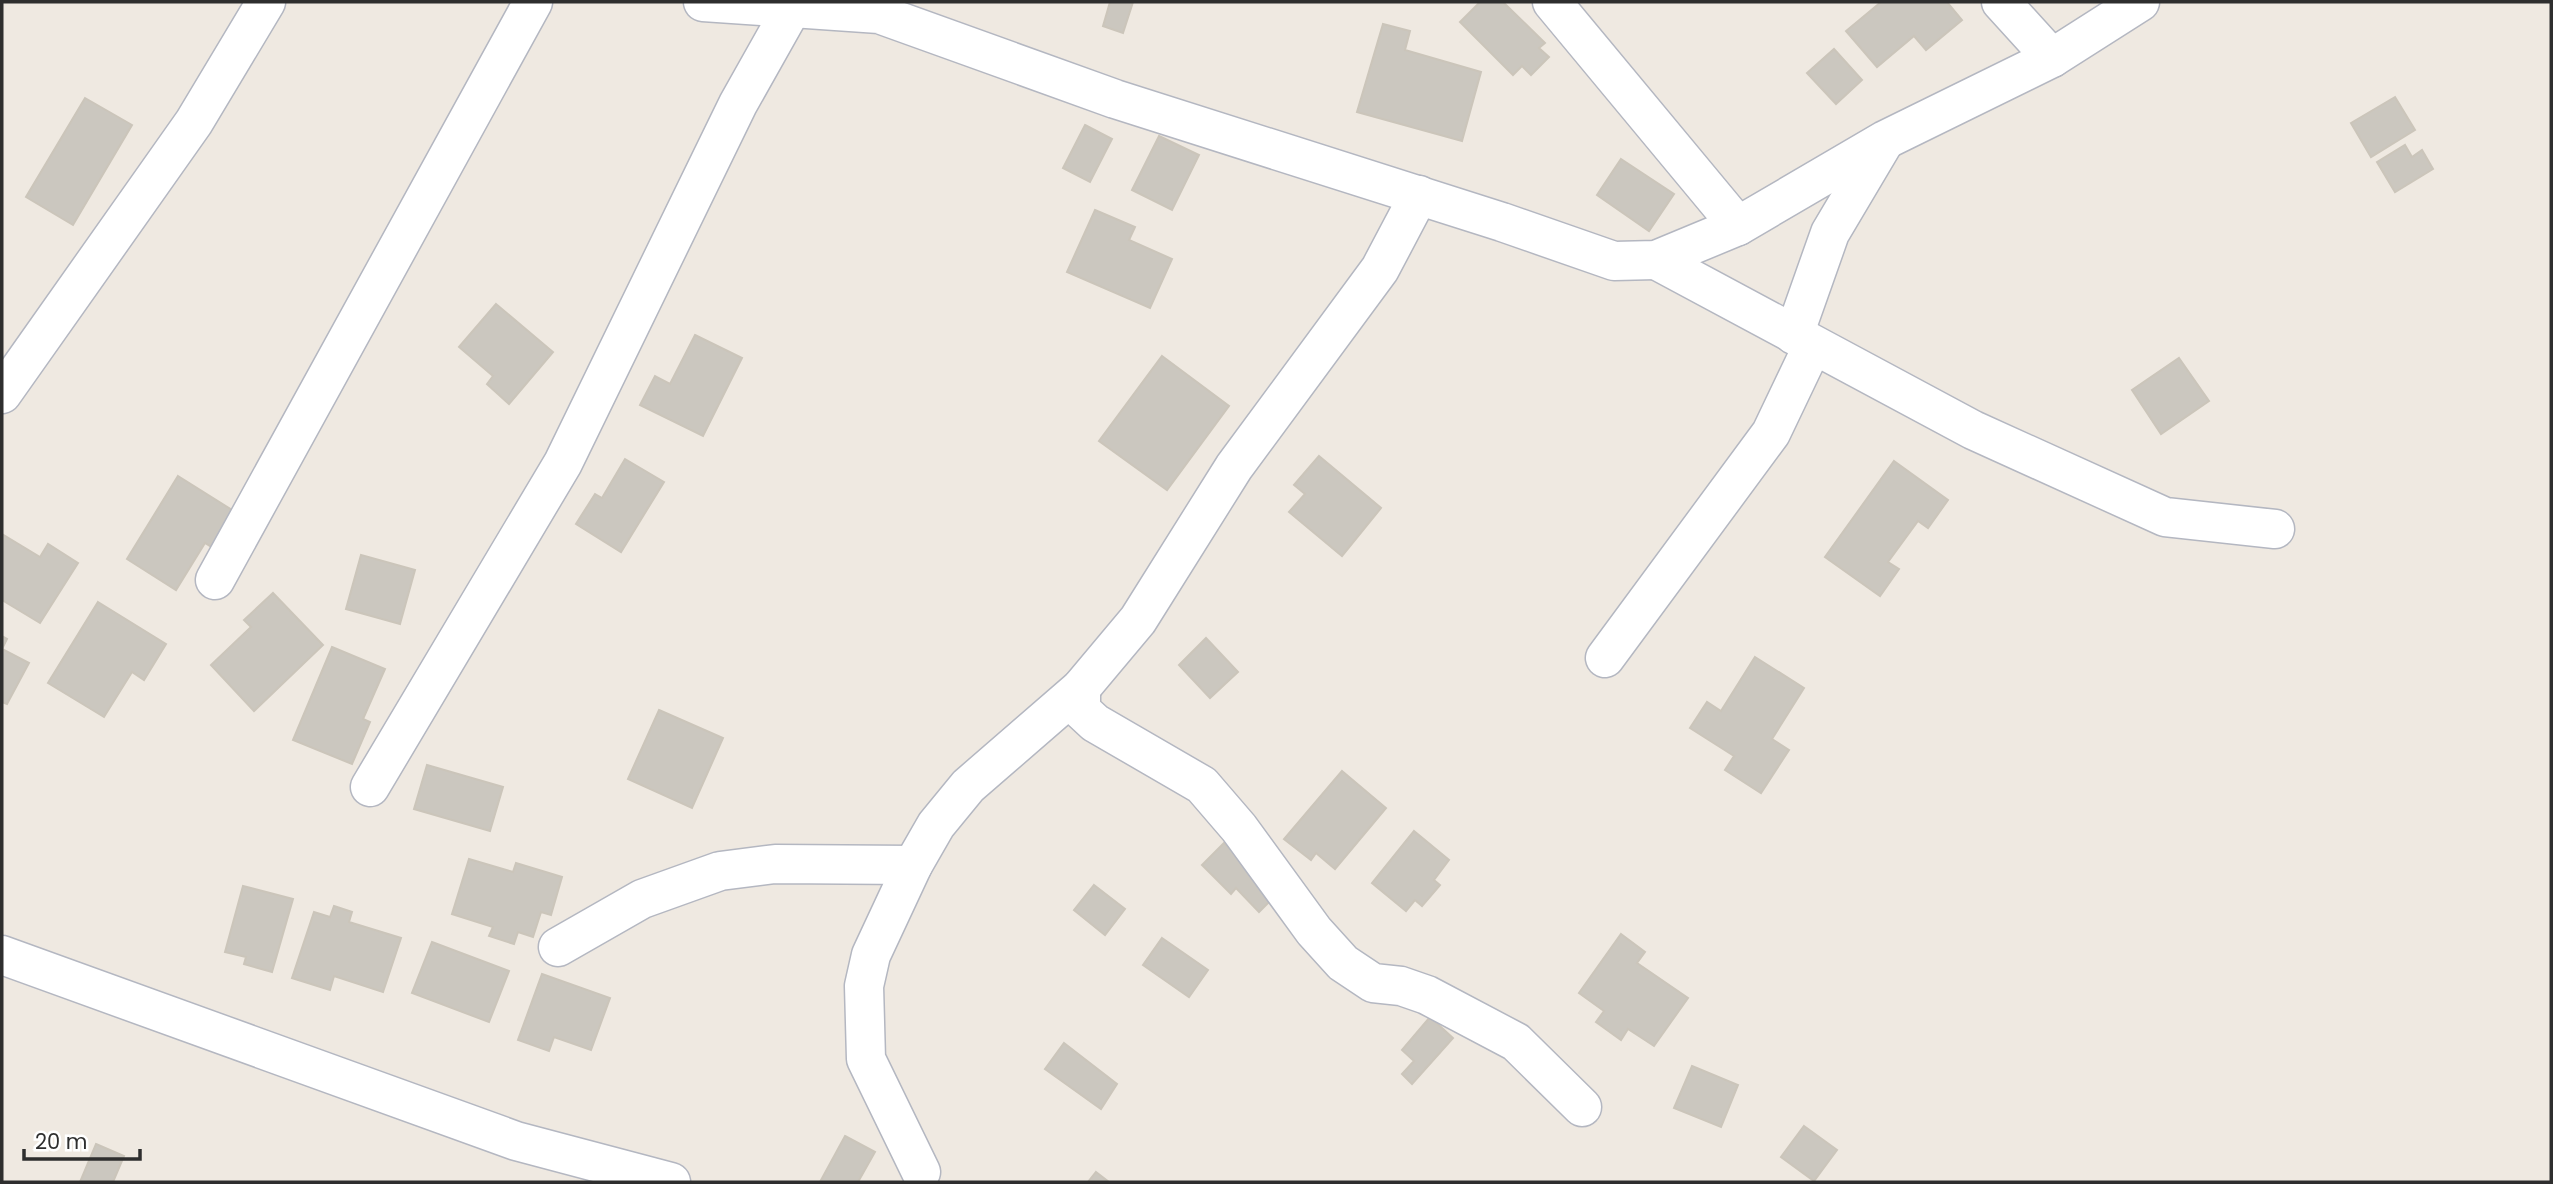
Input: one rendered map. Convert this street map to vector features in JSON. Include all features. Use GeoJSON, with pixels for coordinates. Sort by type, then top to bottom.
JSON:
{"type":"FeatureCollection","features":[{"type":"Feature","properties":{"kind":"street"},"geometry":{"type":"LineString","coordinates":[[2,394],[194,122],[266,2]]}},
{"type":"Feature","properties":{"kind":"street"},"geometry":{"type":"LineString","coordinates":[[215,580],[533,2]]}},
{"type":"Feature","properties":{"kind":"street"},"geometry":{"type":"LineString","coordinates":[[704,2],[879,13],[1115,99],[1419,195],[1614,261],[1656,260],[1738,226],[1885,140],[2052,58],[2140,2]]}},
{"type":"Feature","properties":{"kind":"street"},"geometry":{"type":"LineString","coordinates":[[1552,2],[1738,226]]}},
{"type":"Feature","properties":{"kind":"street"},"geometry":{"type":"LineString","coordinates":[[2001,2],[2052,58]]}},
{"type":"Feature","properties":{"kind":"street"},"geometry":{"type":"LineString","coordinates":[[370,787],[563,463],[701,177],[792,8]]}},
{"type":"Feature","properties":{"kind":"street"},"geometry":{"type":"LineString","coordinates":[[1605,659],[1771,433],[1804,340],[1830,233],[1885,140]]}},
{"type":"Feature","properties":{"kind":"street"},"geometry":{"type":"LineString","coordinates":[[921,1172],[866,1059],[864,986],[871,955],[913,865],[936,825],[968,786],[1081,688],[1138,620],[1234,467],[1380,269],[1419,195]]}},
{"type":"Feature","properties":{"kind":"street"},"geometry":{"type":"LineString","coordinates":[[1656,260],[1973,430],[2165,517],[2275,529]]}},
{"type":"Feature","properties":{"kind":"street"},"geometry":{"type":"LineString","coordinates":[[1081,688],[1081,710],[1095,723],[1202,785],[1239,828],[1314,931],[1343,964],[1373,983],[1401,986],[1427,995],[1516,1042],[1582,1107]]}},
{"type":"Feature","properties":{"kind":"street"},"geometry":{"type":"LineString","coordinates":[[558,947],[642,899],[720,872],[775,864],[913,865]]}},
{"type":"Feature","properties":{"kind":"street"},"geometry":{"type":"LineString","coordinates":[[2,955],[516,1142],[671,1182]]}},
{"type":"Feature","properties":{"kind":"building"},"geometry":{"type":"Polygon","coordinates":[[[1110,2],[1133,2],[1123,33],[1103,26],[1110,2]]]}},
{"type":"Feature","properties":{"kind":"building"},"geometry":{"type":"Polygon","coordinates":[[[1480,2],[1503,2],[1545,43],[1539,48],[1549,57],[1531,75],[1522,66],[1513,75],[1460,22],[1480,2]]]}},
{"type":"Feature","properties":{"kind":"building"},"geometry":{"type":"Polygon","coordinates":[[[1881,2],[1947,2],[1962,20],[1926,50],[1914,36],[1877,67],[1846,31],[1881,2]]]}},
{"type":"Feature","properties":{"kind":"building"},"geometry":{"type":"Polygon","coordinates":[[[1383,24],[1410,31],[1405,50],[1481,72],[1462,141],[1357,112],[1383,24]]]}},
{"type":"Feature","properties":{"kind":"building"},"geometry":{"type":"Polygon","coordinates":[[[1834,49],[1862,80],[1836,104],[1807,73],[1834,49]]]}},
{"type":"Feature","properties":{"kind":"building"},"geometry":{"type":"Polygon","coordinates":[[[2395,97],[2415,130],[2371,157],[2351,123],[2395,97]]]}},
{"type":"Feature","properties":{"kind":"building"},"geometry":{"type":"Polygon","coordinates":[[[85,98],[132,125],[73,225],[26,197],[85,98]]]}},
{"type":"Feature","properties":{"kind":"building"},"geometry":{"type":"Polygon","coordinates":[[[1085,125],[1112,139],[1090,182],[1063,168],[1085,125]]]}},
{"type":"Feature","properties":{"kind":"building"},"geometry":{"type":"Polygon","coordinates":[[[1159,136],[1199,155],[1172,210],[1132,190],[1159,136]]]}},
{"type":"Feature","properties":{"kind":"building"},"geometry":{"type":"Polygon","coordinates":[[[2405,145],[2412,157],[2422,150],[2433,169],[2395,192],[2377,162],[2405,145]]]}},
{"type":"Feature","properties":{"kind":"building"},"geometry":{"type":"Polygon","coordinates":[[[1621,159],[1674,194],[1649,231],[1597,195],[1621,159]]]}},
{"type":"Feature","properties":{"kind":"building"},"geometry":{"type":"Polygon","coordinates":[[[1095,210],[1135,227],[1129,240],[1172,259],[1150,308],[1067,272],[1095,210]]]}},
{"type":"Feature","properties":{"kind":"building"},"geometry":{"type":"Polygon","coordinates":[[[496,304],[553,352],[509,404],[487,384],[493,376],[459,347],[496,304]]]}},
{"type":"Feature","properties":{"kind":"building"},"geometry":{"type":"Polygon","coordinates":[[[695,335],[742,358],[703,436],[640,405],[655,376],[670,384],[695,335]]]}},
{"type":"Feature","properties":{"kind":"building"},"geometry":{"type":"Polygon","coordinates":[[[1162,356],[1229,406],[1167,490],[1099,441],[1162,356]]]}},
{"type":"Feature","properties":{"kind":"building"},"geometry":{"type":"Polygon","coordinates":[[[2179,358],[2209,401],[2161,434],[2132,390],[2179,358]]]}},
{"type":"Feature","properties":{"kind":"building"},"geometry":{"type":"Polygon","coordinates":[[[1319,456],[1381,508],[1342,556],[1289,512],[1305,494],[1294,485],[1319,456]]]}},
{"type":"Feature","properties":{"kind":"building"},"geometry":{"type":"Polygon","coordinates":[[[625,459],[664,482],[621,552],[576,524],[595,494],[602,498],[625,459]]]}},
{"type":"Feature","properties":{"kind":"building"},"geometry":{"type":"Polygon","coordinates":[[[1894,461],[1948,500],[1928,528],[1918,521],[1888,562],[1899,569],[1880,596],[1825,557],[1894,461]]]}},
{"type":"Feature","properties":{"kind":"building"},"geometry":{"type":"Polygon","coordinates":[[[178,476],[240,515],[218,551],[205,543],[176,590],[127,559],[178,476]]]}},
{"type":"Feature","properties":{"kind":"building"},"geometry":{"type":"Polygon","coordinates":[[[2,534],[40,557],[48,544],[78,563],[40,623],[2,600],[2,534]]]}},
{"type":"Feature","properties":{"kind":"building"},"geometry":{"type":"Polygon","coordinates":[[[361,555],[415,570],[400,624],[346,609],[361,555]]]}},
{"type":"Feature","properties":{"kind":"building"},"geometry":{"type":"Polygon","coordinates":[[[273,593],[323,645],[254,711],[211,665],[251,627],[244,620],[273,593]]]}},
{"type":"Feature","properties":{"kind":"building"},"geometry":{"type":"Polygon","coordinates":[[[98,602],[166,644],[144,680],[132,672],[104,717],[48,683],[98,602]]]}},
{"type":"Feature","properties":{"kind":"building"},"geometry":{"type":"Polygon","coordinates":[[[2,636],[7,639],[2,649],[2,636]]]}},
{"type":"Feature","properties":{"kind":"building"},"geometry":{"type":"Polygon","coordinates":[[[1206,638],[1238,672],[1210,698],[1179,665],[1206,638]]]}},
{"type":"Feature","properties":{"kind":"building"},"geometry":{"type":"Polygon","coordinates":[[[332,647],[385,669],[363,719],[370,722],[352,764],[293,740],[332,647]]]}},
{"type":"Feature","properties":{"kind":"building"},"geometry":{"type":"Polygon","coordinates":[[[2,649],[29,663],[7,704],[2,702],[2,649]]]}},
{"type":"Feature","properties":{"kind":"building"},"geometry":{"type":"Polygon","coordinates":[[[1755,657],[1804,688],[1772,739],[1789,750],[1761,793],[1725,770],[1734,756],[1690,728],[1707,702],[1721,711],[1755,657]]]}},
{"type":"Feature","properties":{"kind":"building"},"geometry":{"type":"Polygon","coordinates":[[[659,710],[723,738],[692,808],[628,779],[659,710]]]}},
{"type":"Feature","properties":{"kind":"building"},"geometry":{"type":"Polygon","coordinates":[[[427,765],[503,787],[490,831],[414,809],[427,765]]]}},
{"type":"Feature","properties":{"kind":"building"},"geometry":{"type":"Polygon","coordinates":[[[1342,771],[1386,808],[1335,869],[1316,853],[1311,860],[1284,839],[1342,771]]]}},
{"type":"Feature","properties":{"kind":"building"},"geometry":{"type":"Polygon","coordinates":[[[1414,831],[1449,860],[1434,880],[1440,885],[1422,906],[1415,900],[1406,911],[1372,883],[1414,831]]]}},
{"type":"Feature","properties":{"kind":"building"},"geometry":{"type":"Polygon","coordinates":[[[1224,843],[1276,895],[1259,912],[1236,888],[1231,894],[1202,865],[1224,843]]]}},
{"type":"Feature","properties":{"kind":"building"},"geometry":{"type":"Polygon","coordinates":[[[469,859],[513,872],[516,863],[562,877],[551,915],[541,912],[533,937],[518,932],[514,944],[489,936],[493,927],[452,914],[469,859]]]}},
{"type":"Feature","properties":{"kind":"building"},"geometry":{"type":"Polygon","coordinates":[[[1094,885],[1125,909],[1105,935],[1074,910],[1094,885]]]}},
{"type":"Feature","properties":{"kind":"building"},"geometry":{"type":"Polygon","coordinates":[[[243,886],[293,899],[272,972],[244,964],[246,957],[225,952],[243,886]]]}},
{"type":"Feature","properties":{"kind":"building"},"geometry":{"type":"Polygon","coordinates":[[[334,906],[352,912],[349,922],[401,938],[383,992],[334,976],[330,990],[292,978],[314,912],[330,917],[334,906]]]}},
{"type":"Feature","properties":{"kind":"building"},"geometry":{"type":"Polygon","coordinates":[[[1621,934],[1645,952],[1637,963],[1688,998],[1654,1046],[1628,1029],[1621,1040],[1596,1022],[1604,1011],[1579,993],[1621,934]]]}},
{"type":"Feature","properties":{"kind":"building"},"geometry":{"type":"Polygon","coordinates":[[[1162,938],[1208,970],[1189,997],[1143,965],[1162,938]]]}},
{"type":"Feature","properties":{"kind":"building"},"geometry":{"type":"Polygon","coordinates":[[[432,942],[509,971],[489,1022],[412,993],[432,942]]]}},
{"type":"Feature","properties":{"kind":"building"},"geometry":{"type":"Polygon","coordinates":[[[542,974],[610,998],[591,1050],[554,1037],[549,1051],[518,1040],[542,974]]]}},
{"type":"Feature","properties":{"kind":"building"},"geometry":{"type":"Polygon","coordinates":[[[1430,1017],[1453,1038],[1412,1084],[1402,1074],[1414,1061],[1402,1050],[1430,1017]]]}},
{"type":"Feature","properties":{"kind":"building"},"geometry":{"type":"Polygon","coordinates":[[[1064,1043],[1117,1084],[1101,1109],[1045,1069],[1064,1043]]]}},
{"type":"Feature","properties":{"kind":"building"},"geometry":{"type":"Polygon","coordinates":[[[1692,1066],[1738,1085],[1721,1127],[1674,1108],[1692,1066]]]}},
{"type":"Feature","properties":{"kind":"building"},"geometry":{"type":"Polygon","coordinates":[[[1804,1126],[1837,1150],[1814,1181],[1781,1157],[1804,1126]]]}},
{"type":"Feature","properties":{"kind":"building"},"geometry":{"type":"Polygon","coordinates":[[[845,1136],[875,1152],[858,1182],[820,1182],[845,1136]]]}},
{"type":"Feature","properties":{"kind":"building"},"geometry":{"type":"Polygon","coordinates":[[[96,1144],[124,1156],[113,1182],[80,1182],[96,1144]]]}},
{"type":"Feature","properties":{"kind":"building"},"geometry":{"type":"Polygon","coordinates":[[[1096,1172],[1109,1182],[1088,1182],[1096,1172]]]}}]}
